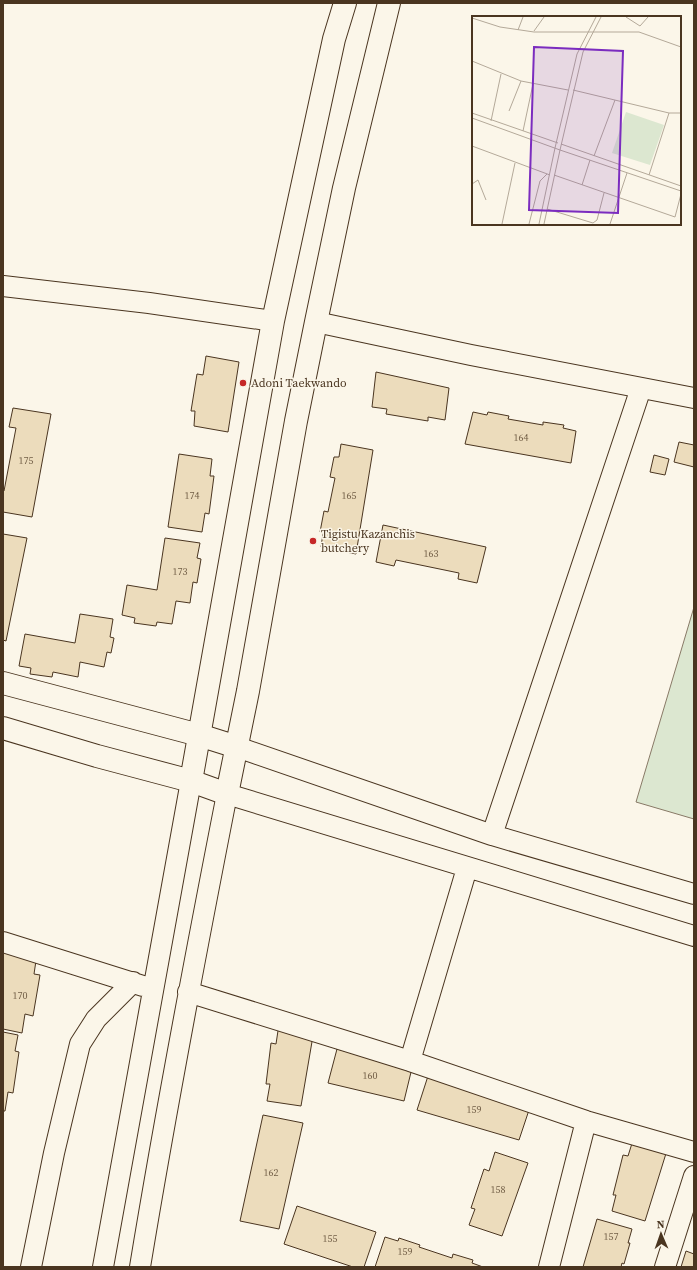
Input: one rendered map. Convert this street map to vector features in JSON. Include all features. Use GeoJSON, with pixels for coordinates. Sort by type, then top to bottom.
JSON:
{"type":"FeatureCollection","features":[{"type":"Feature","properties":{"kind":"main road"},"geometry":{"type":"LineString","coordinates":[[191,781],[273,321],[333,46],[345,3]]}},
{"type":"Feature","properties":{"kind":"main road"},"geometry":{"type":"LineString","coordinates":[[3,728],[97,756],[191,781],[227,794],[237,747],[296,421],[316,322],[344,188],[389,3]]}},
{"type":"Feature","properties":{"kind":"main road"},"geometry":{"type":"LineString","coordinates":[[3,683],[199,734],[237,747]]}},
{"type":"Feature","properties":{"kind":"street"},"geometry":{"type":"LineString","coordinates":[[3,286],[149,303],[273,321]]}},
{"type":"Feature","properties":{"kind":"street"},"geometry":{"type":"LineString","coordinates":[[316,322],[479,356],[694,398]]}},
{"type":"Feature","properties":{"kind":"street"},"geometry":{"type":"LineString","coordinates":[[492,835],[641,388]]}},
{"type":"Feature","properties":{"kind":"street"},"geometry":{"type":"LineString","coordinates":[[237,747],[492,835],[694,894]]}},
{"type":"Feature","properties":{"kind":"street"},"geometry":{"type":"LineString","coordinates":[[103,1267],[191,781]]}},
{"type":"Feature","properties":{"kind":"street"},"geometry":{"type":"LineString","coordinates":[[146,1265],[156,1167],[188,992],[227,794],[694,936]]}},
{"type":"Feature","properties":{"kind":"street"},"geometry":{"type":"LineString","coordinates":[[410,1061],[467,868]]}},
{"type":"Feature","properties":{"kind":"street"},"geometry":{"type":"LineString","coordinates":[[3,942],[153,988]]}},
{"type":"Feature","properties":{"kind":"street"},"geometry":{"type":"LineString","coordinates":[[31,1267],[54,1153],[80,1044],[96,1020],[133,982]]}},
{"type":"Feature","properties":{"kind":"street"},"geometry":{"type":"LineString","coordinates":[[188,992],[410,1061],[586,1121],[694,1152]]}},
{"type":"Feature","properties":{"kind":"street"},"geometry":{"type":"LineString","coordinates":[[549,1267],[586,1121]]}},
{"type":"Feature","properties":{"kind":"street"},"geometry":{"type":"LineString","coordinates":[[665,1267],[694,1176]]}},
{"type":"Feature","properties":{"kind":"green space"},"geometry":{"type":"Polygon","coordinates":[[[694,607],[694,819],[636,802],[694,607]]]}},
{"type":"Feature","properties":{"kind":"building"},"geometry":{"type":"Polygon","coordinates":[[[206,356],[239,362],[228,432],[194,426],[195,411],[191,411],[197,374],[203,375],[206,356]]]}},
{"type":"Feature","properties":{"kind":"building"},"geometry":{"type":"Polygon","coordinates":[[[376,372],[449,388],[445,420],[428,417],[428,421],[386,414],[387,409],[372,407],[376,372]]]}},
{"type":"Feature","properties":{"kind":"building"},"geometry":{"type":"Polygon","coordinates":[[[13,408],[51,414],[32,517],[3,512],[3,491],[16,428],[9,427],[13,408]]]}},
{"type":"Feature","properties":{"kind":"building"},"geometry":{"type":"Polygon","coordinates":[[[473,412],[487,415],[488,412],[509,416],[508,419],[543,425],[543,422],[564,425],[563,428],[576,431],[571,463],[465,444],[473,412]]]}},
{"type":"Feature","properties":{"kind":"building"},"geometry":{"type":"Polygon","coordinates":[[[679,442],[694,445],[694,467],[674,462],[679,442]]]}},
{"type":"Feature","properties":{"kind":"building"},"geometry":{"type":"Polygon","coordinates":[[[341,444],[373,450],[356,554],[321,547],[323,533],[320,532],[324,511],[328,512],[335,478],[330,477],[334,457],[339,457],[341,444]]]}},
{"type":"Feature","properties":{"kind":"building"},"geometry":{"type":"Polygon","coordinates":[[[179,454],[212,459],[210,476],[214,476],[209,514],[205,513],[202,532],[168,527],[179,454]]]}},
{"type":"Feature","properties":{"kind":"building"},"geometry":{"type":"Polygon","coordinates":[[[654,455],[669,459],[665,475],[650,472],[654,455]]]}},
{"type":"Feature","properties":{"kind":"building"},"geometry":{"type":"Polygon","coordinates":[[[383,525],[486,547],[477,583],[458,579],[459,573],[396,560],[394,566],[376,562],[383,525]]]}},
{"type":"Feature","properties":{"kind":"building"},"geometry":{"type":"Polygon","coordinates":[[[3,534],[27,538],[6,641],[3,640],[3,534]]]}},
{"type":"Feature","properties":{"kind":"building"},"geometry":{"type":"Polygon","coordinates":[[[165,538],[200,543],[197,558],[201,559],[197,583],[193,582],[190,603],[176,601],[172,624],[157,622],[156,626],[134,623],[135,618],[122,615],[127,585],[157,590],[165,538]]]}},
{"type":"Feature","properties":{"kind":"building"},"geometry":{"type":"Polygon","coordinates":[[[80,614],[113,619],[110,637],[114,638],[111,653],[107,652],[104,667],[80,662],[78,677],[53,672],[52,677],[30,674],[31,668],[19,666],[25,634],[75,643],[80,614]]]}},
{"type":"Feature","properties":{"kind":"building"},"geometry":{"type":"Polygon","coordinates":[[[3,947],[37,954],[34,974],[40,975],[33,1016],[25,1014],[22,1033],[3,1029],[3,947]]]}},
{"type":"Feature","properties":{"kind":"building"},"geometry":{"type":"Polygon","coordinates":[[[279,1024],[314,1030],[301,1106],[267,1101],[270,1084],[266,1084],[271,1043],[276,1044],[279,1024]]]}},
{"type":"Feature","properties":{"kind":"building"},"geometry":{"type":"Polygon","coordinates":[[[3,1032],[18,1035],[15,1051],[19,1052],[13,1093],[8,1092],[5,1111],[3,1111],[3,1032]]]}},
{"type":"Feature","properties":{"kind":"building"},"geometry":{"type":"Polygon","coordinates":[[[337,1049],[412,1068],[404,1101],[328,1083],[337,1049]]]}},
{"type":"Feature","properties":{"kind":"building"},"geometry":{"type":"Polygon","coordinates":[[[428,1076],[530,1107],[519,1140],[417,1110],[428,1076]]]}},
{"type":"Feature","properties":{"kind":"building"},"geometry":{"type":"Polygon","coordinates":[[[263,1115],[303,1123],[279,1229],[240,1221],[263,1115]]]}},
{"type":"Feature","properties":{"kind":"building"},"geometry":{"type":"Polygon","coordinates":[[[634,1137],[668,1147],[645,1221],[612,1211],[616,1195],[613,1195],[623,1155],[628,1156],[634,1137]]]}},
{"type":"Feature","properties":{"kind":"building"},"geometry":{"type":"Polygon","coordinates":[[[495,1152],[528,1163],[502,1236],[469,1225],[475,1209],[471,1208],[484,1169],[489,1171],[495,1152]]]}},
{"type":"Feature","properties":{"kind":"building"},"geometry":{"type":"Polygon","coordinates":[[[297,1206],[376,1232],[364,1267],[353,1267],[284,1244],[297,1206]]]}},
{"type":"Feature","properties":{"kind":"building"},"geometry":{"type":"Polygon","coordinates":[[[597,1219],[632,1229],[624,1264],[622,1263],[621,1267],[583,1267],[597,1219]]]}},
{"type":"Feature","properties":{"kind":"building"},"geometry":{"type":"Polygon","coordinates":[[[385,1237],[398,1241],[399,1238],[420,1245],[419,1247],[452,1258],[453,1254],[473,1260],[472,1263],[483,1267],[375,1267],[385,1237]]]}},
{"type":"Feature","properties":{"kind":"building"},"geometry":{"type":"Polygon","coordinates":[[[686,1251],[694,1254],[694,1267],[681,1267],[686,1251]]]}},
{"type":"Feature","properties":{"kind":"place","name":"Adoni Taekwando"},"geometry":{"type":"Point","coordinates":[243,383]}},
{"type":"Feature","properties":{"kind":"place","name":"Tigistu Kazanchis butchery"},"geometry":{"type":"Point","coordinates":[313,541]}}]}
